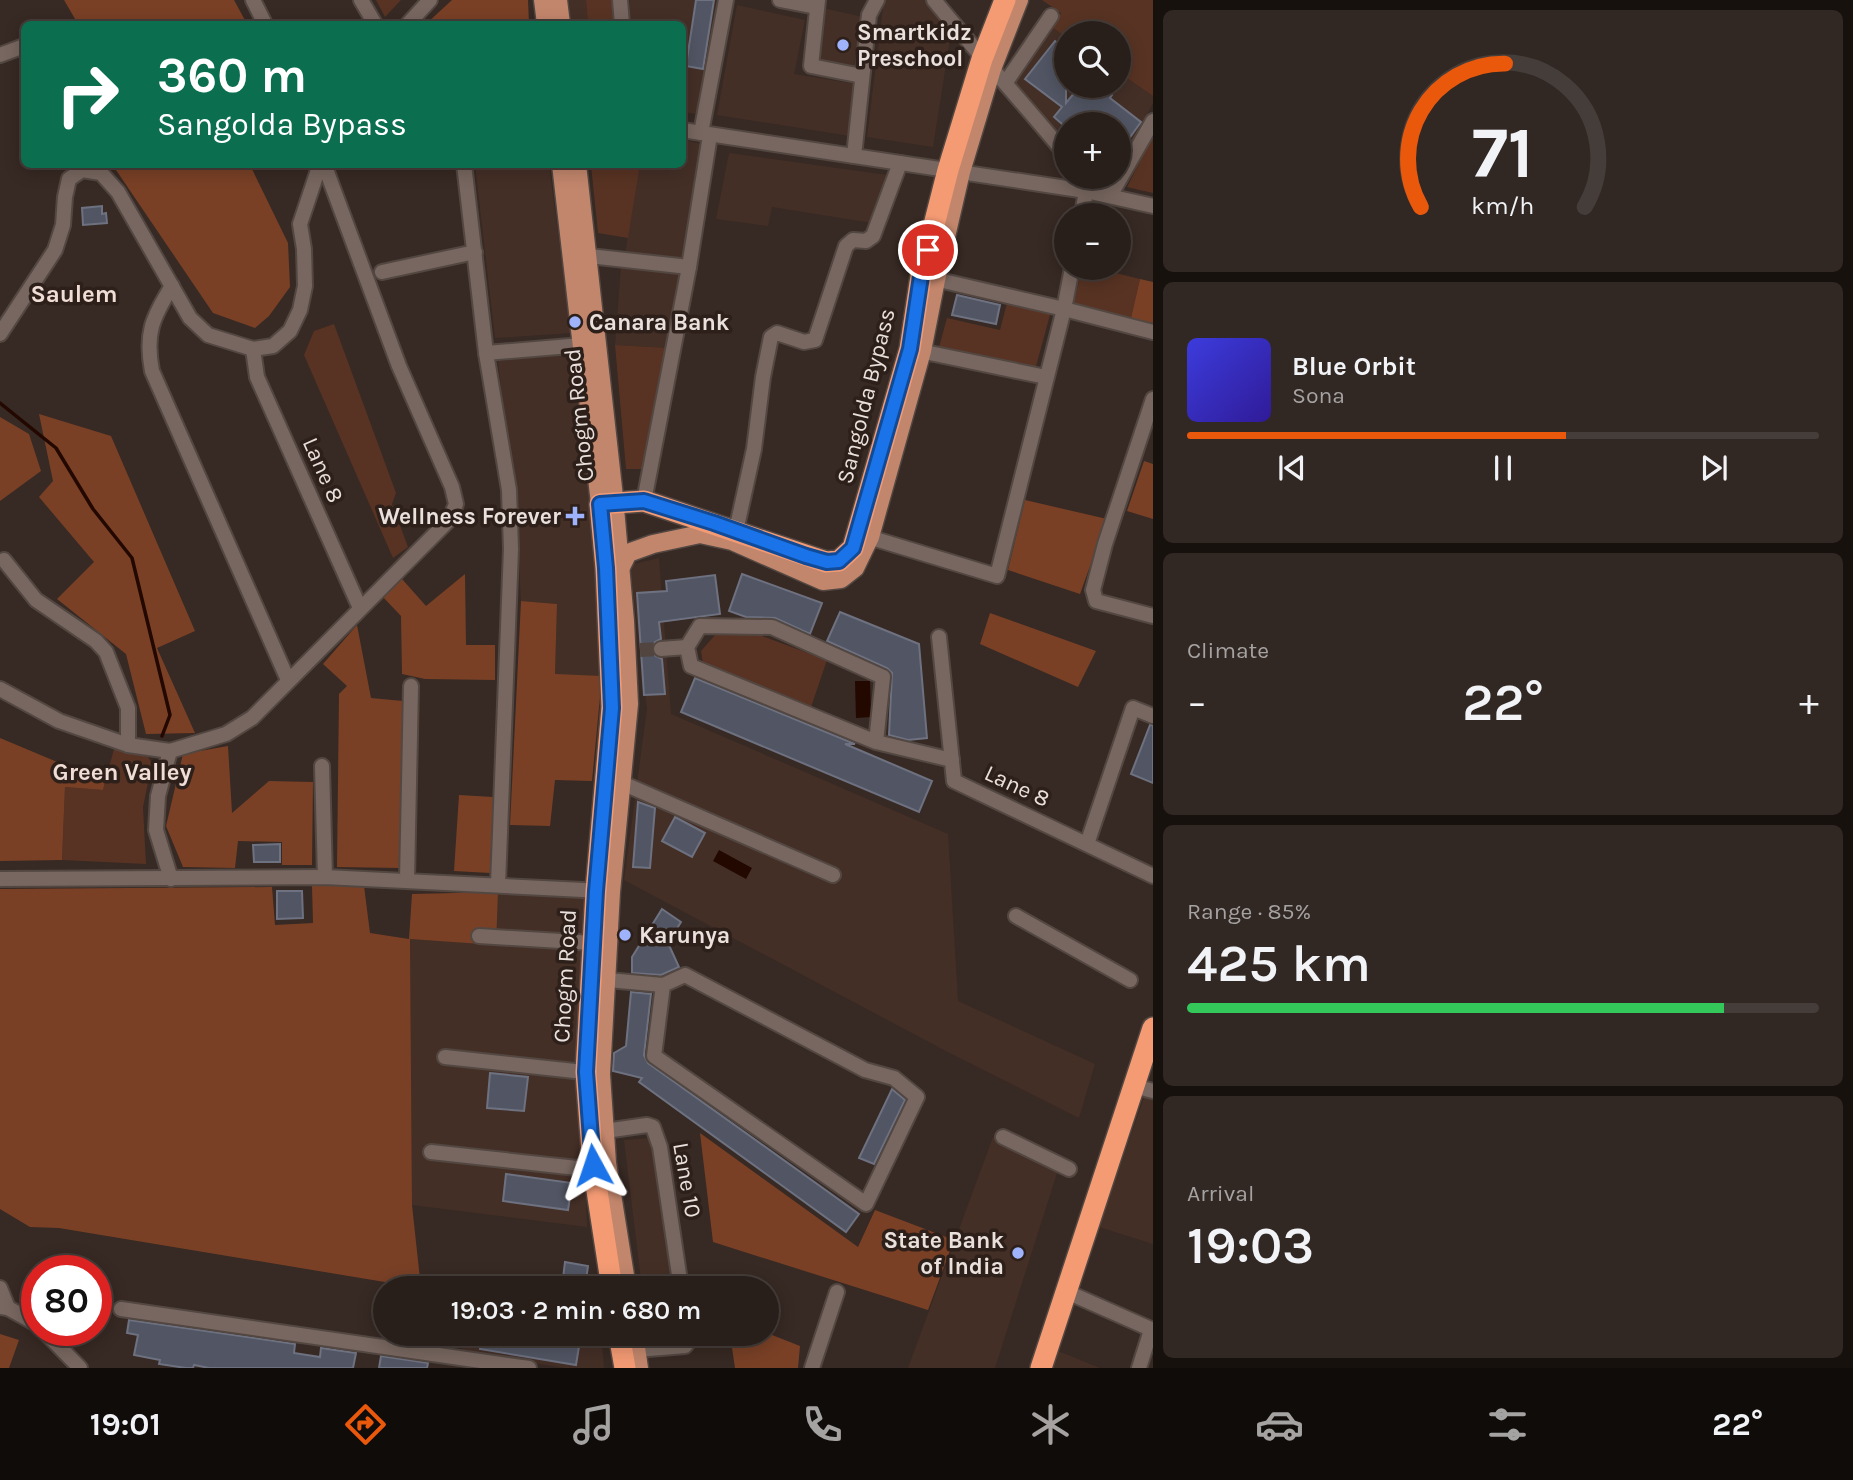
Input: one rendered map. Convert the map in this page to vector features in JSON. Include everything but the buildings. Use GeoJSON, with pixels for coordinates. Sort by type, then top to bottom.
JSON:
{"type":"FeatureCollection","features":[{"type":"Feature","properties":{"kind":"highway","name":"Sangolda Bypass"},"geometry":{"type":"LineString","coordinates":[[607,503],[644,501],[827,562],[839,561],[863,536],[916,350],[929,278],[955,171],[1005,0]]}},
{"type":"Feature","properties":{"kind":"highway","name":"Chogm Road"},"geometry":{"type":"LineString","coordinates":[[607,503],[606,568],[612,708],[603,891],[593,943],[594,1073],[611,1276]]}},
{"type":"Feature","properties":{"kind":"highway"},"geometry":{"type":"LineString","coordinates":[[1041,1368],[1144,1088],[1153,1028]]}},
{"type":"Feature","properties":{"kind":"highway"},"geometry":{"type":"LineString","coordinates":[[621,1346],[625,1368]]}},
{"type":"Feature","properties":{"kind":"main road"},"geometry":{"type":"LineString","coordinates":[[543,0],[546,21]]}},
{"type":"Feature","properties":{"kind":"main road"},"geometry":{"type":"LineString","coordinates":[[558,0],[561,21]]}},
{"type":"Feature","properties":{"kind":"main road","name":"Sangolda Bypass"},"geometry":{"type":"LineString","coordinates":[[987,64],[1019,0]]}},
{"type":"Feature","properties":{"kind":"main road","name":"Chogm Road"},"geometry":{"type":"LineString","coordinates":[[561,168],[582,345],[634,651],[622,783],[603,891],[608,980],[594,1073],[605,1131],[600,1164],[624,1276]]}},
{"type":"Feature","properties":{"kind":"main road","name":"Chogm Road"},"geometry":{"type":"LineString","coordinates":[[578,168],[589,256],[607,503]]}},
{"type":"Feature","properties":{"kind":"main road","name":"Sangolda Bypass"},"geometry":{"type":"LineString","coordinates":[[620,569],[628,553],[653,544],[700,534],[732,541],[823,581],[841,579],[855,568],[863,536]]}},
{"type":"Feature","properties":{"kind":"main road"},"geometry":{"type":"LineString","coordinates":[[636,1346],[639,1368]]}},
{"type":"Feature","properties":{"kind":"street"},"geometry":{"type":"LineString","coordinates":[[253,0],[264,21]]}},
{"type":"Feature","properties":{"kind":"street"},"geometry":{"type":"LineString","coordinates":[[361,0],[373,21]]}},
{"type":"Feature","properties":{"kind":"street"},"geometry":{"type":"LineString","coordinates":[[411,21],[430,0]]}},
{"type":"Feature","properties":{"kind":"street"},"geometry":{"type":"LineString","coordinates":[[621,0],[622,21]]}},
{"type":"Feature","properties":{"kind":"street"},"geometry":{"type":"LineString","coordinates":[[644,501],[690,267],[705,134],[726,0]]}},
{"type":"Feature","properties":{"kind":"street"},"geometry":{"type":"LineString","coordinates":[[780,0],[817,3],[811,66],[862,76]]}},
{"type":"Feature","properties":{"kind":"street"},"geometry":{"type":"LineString","coordinates":[[854,156],[869,15],[877,0]]}},
{"type":"Feature","properties":{"kind":"street"},"geometry":{"type":"LineString","coordinates":[[934,0],[1054,140]]}},
{"type":"Feature","properties":{"kind":"street"},"geometry":{"type":"LineString","coordinates":[[1006,82],[1051,16]]}},
{"type":"Feature","properties":{"kind":"street"},"geometry":{"type":"LineString","coordinates":[[0,55],[21,47]]}},
{"type":"Feature","properties":{"kind":"street"},"geometry":{"type":"LineString","coordinates":[[1110,196],[1153,121]]}},
{"type":"Feature","properties":{"kind":"street"},"geometry":{"type":"LineString","coordinates":[[686,131],[1086,191],[1153,206]]}},
{"type":"Feature","properties":{"kind":"street"},"geometry":{"type":"LineString","coordinates":[[736,531],[754,449],[771,337],[776,333],[804,342],[815,340],[846,246],[853,240],[866,242],[873,236],[900,163]]}},
{"type":"Feature","properties":{"kind":"street"},"geometry":{"type":"LineString","coordinates":[[0,334],[55,250],[63,225],[69,179],[82,170],[101,169],[118,192],[190,318],[208,335],[253,349],[273,346],[290,331],[300,310],[305,286],[300,224],[321,168]]}},
{"type":"Feature","properties":{"kind":"street"},"geometry":{"type":"LineString","coordinates":[[0,689],[60,721],[128,745],[170,751],[226,734],[252,718],[450,519],[456,504],[452,487],[399,366],[324,168]]}},
{"type":"Feature","properties":{"kind":"street"},"geometry":{"type":"LineString","coordinates":[[464,168],[486,353],[509,490],[512,549],[498,884]]}},
{"type":"Feature","properties":{"kind":"street"},"geometry":{"type":"LineString","coordinates":[[1084,203],[1086,191]]}},
{"type":"Feature","properties":{"kind":"street"},"geometry":{"type":"LineString","coordinates":[[382,272],[475,252]]}},
{"type":"Feature","properties":{"kind":"street"},"geometry":{"type":"LineString","coordinates":[[589,256],[690,267]]}},
{"type":"Feature","properties":{"kind":"street"},"geometry":{"type":"LineString","coordinates":[[929,278],[1153,332]]}},
{"type":"Feature","properties":{"kind":"street"},"geometry":{"type":"LineString","coordinates":[[863,536],[997,576],[1070,280]]}},
{"type":"Feature","properties":{"kind":"street"},"geometry":{"type":"LineString","coordinates":[[172,286],[158,309],[147,345],[152,371],[288,680]]}},
{"type":"Feature","properties":{"kind":"street"},"geometry":{"type":"LineString","coordinates":[[486,353],[582,345]]}},
{"type":"Feature","properties":{"kind":"street","name":"Lane 8"},"geometry":{"type":"LineString","coordinates":[[253,349],[257,377],[360,608]]}},
{"type":"Feature","properties":{"kind":"street"},"geometry":{"type":"LineString","coordinates":[[916,350],[1046,377]]}},
{"type":"Feature","properties":{"kind":"street"},"geometry":{"type":"LineString","coordinates":[[1153,399],[1105,544],[1093,590],[1096,601],[1153,616]]}},
{"type":"Feature","properties":{"kind":"street"},"geometry":{"type":"LineString","coordinates":[[4,560],[36,600],[96,641],[106,652],[128,708],[128,745]]}},
{"type":"Feature","properties":{"kind":"street"},"geometry":{"type":"LineString","coordinates":[[876,742],[883,677],[772,627],[700,626],[687,646],[691,666],[876,742],[952,760]]}},
{"type":"Feature","properties":{"kind":"street","name":"Lane 8"},"geometry":{"type":"LineString","coordinates":[[939,637],[954,781],[1153,876]]}},
{"type":"Feature","properties":{"kind":"street"},"geometry":{"type":"LineString","coordinates":[[661,649],[687,646]]}},
{"type":"Feature","properties":{"kind":"street"},"geometry":{"type":"LineString","coordinates":[[407,880],[411,686]]}},
{"type":"Feature","properties":{"kind":"street"},"geometry":{"type":"LineString","coordinates":[[1087,844],[1133,708],[1153,716]]}},
{"type":"Feature","properties":{"kind":"street"},"geometry":{"type":"LineString","coordinates":[[170,751],[158,796],[156,830],[171,879]]}},
{"type":"Feature","properties":{"kind":"street"},"geometry":{"type":"LineString","coordinates":[[322,766],[325,877]]}},
{"type":"Feature","properties":{"kind":"street"},"geometry":{"type":"LineString","coordinates":[[622,783],[833,875]]}},
{"type":"Feature","properties":{"kind":"street"},"geometry":{"type":"LineString","coordinates":[[0,879],[325,877],[603,891]]}},
{"type":"Feature","properties":{"kind":"street"},"geometry":{"type":"LineString","coordinates":[[1016,916],[1130,979]]}},
{"type":"Feature","properties":{"kind":"street"},"geometry":{"type":"LineString","coordinates":[[479,936],[593,943]]}},
{"type":"Feature","properties":{"kind":"street"},"geometry":{"type":"LineString","coordinates":[[608,980],[663,985],[685,975],[866,1070],[894,1078],[916,1097],[866,1204],[654,1056],[663,985]]}},
{"type":"Feature","properties":{"kind":"street"},"geometry":{"type":"LineString","coordinates":[[445,1057],[594,1073]]}},
{"type":"Feature","properties":{"kind":"street","name":"Lane 10"},"geometry":{"type":"LineString","coordinates":[[605,1131],[646,1125],[653,1128],[660,1147],[679,1276]]}},
{"type":"Feature","properties":{"kind":"street"},"geometry":{"type":"LineString","coordinates":[[1003,1137],[1069,1169]]}},
{"type":"Feature","properties":{"kind":"street"},"geometry":{"type":"LineString","coordinates":[[431,1152],[577,1168],[600,1164]]}},
{"type":"Feature","properties":{"kind":"street"},"geometry":{"type":"LineString","coordinates":[[0,1288],[4,1307],[21,1316]]}},
{"type":"Feature","properties":{"kind":"street"},"geometry":{"type":"LineString","coordinates":[[812,1368],[837,1292]]}},
{"type":"Feature","properties":{"kind":"street"},"geometry":{"type":"LineString","coordinates":[[1067,1292],[1152,1330],[1139,1368]]}},
{"type":"Feature","properties":{"kind":"street"},"geometry":{"type":"LineString","coordinates":[[121,1309],[529,1368]]}},
{"type":"Feature","properties":{"kind":"street"},"geometry":{"type":"LineString","coordinates":[[59,1346],[80,1368]]}},
{"type":"Feature","properties":{"kind":"shaded area"},"geometry":{"type":"Polygon","coordinates":[[[64,0],[234,0],[245,21],[76,21],[64,0]]]}},
{"type":"Feature","properties":{"kind":"shaded area"},"geometry":{"type":"Polygon","coordinates":[[[376,0],[401,0],[385,17],[376,0]]]}},
{"type":"Feature","properties":{"kind":"shaded area"},"geometry":{"type":"Polygon","coordinates":[[[452,0],[528,0],[529,21],[429,21],[452,0]]]}},
{"type":"Feature","properties":{"kind":"shaded area"},"geometry":{"type":"Polygon","coordinates":[[[569,0],[586,0],[588,21],[571,21],[569,0]]]}},
{"type":"Feature","properties":{"kind":"shaded area"},"geometry":{"type":"Polygon","coordinates":[[[586,0],[614,0],[616,21],[588,21],[586,0]]]}},
{"type":"Feature","properties":{"kind":"shaded area"},"geometry":{"type":"Polygon","coordinates":[[[630,0],[716,0],[698,114],[686,112],[686,21],[630,21],[630,0]]]}},
{"type":"Feature","properties":{"kind":"shaded area"},"geometry":{"type":"Polygon","coordinates":[[[884,0],[925,0],[951,33],[933,147],[867,137],[884,0]]]}},
{"type":"Feature","properties":{"kind":"shaded area"},"geometry":{"type":"Polygon","coordinates":[[[1042,0],[1153,0],[1153,96],[1131,81],[1131,21],[1057,21],[1061,13],[1042,0]]]}},
{"type":"Feature","properties":{"kind":"shaded area"},"geometry":{"type":"Polygon","coordinates":[[[737,5],[805,20],[794,74],[856,84],[850,136],[717,115],[737,5]]]}},
{"type":"Feature","properties":{"kind":"shaded area"},"geometry":{"type":"Polygon","coordinates":[[[823,8],[863,17],[853,69],[816,63],[823,8]]]}},
{"type":"Feature","properties":{"kind":"shaded area"},"geometry":{"type":"Polygon","coordinates":[[[1053,28],[1054,98],[1131,98],[1131,81],[1153,96],[1153,103],[1131,144],[1131,112],[1054,112],[1054,130],[1015,84],[1053,28]]]}},
{"type":"Feature","properties":{"kind":"shaded area"},"geometry":{"type":"Polygon","coordinates":[[[1153,135],[1153,193],[1131,188],[1131,179],[1153,135]]]}},
{"type":"Feature","properties":{"kind":"shaded area"},"geometry":{"type":"Polygon","coordinates":[[[686,141],[707,145],[684,261],[625,254],[639,168],[686,168],[686,141]]]}},
{"type":"Feature","properties":{"kind":"shaded area"},"geometry":{"type":"Polygon","coordinates":[[[729,153],[887,175],[872,223],[772,207],[768,226],[716,219],[729,153]]]}},
{"type":"Feature","properties":{"kind":"shaded area"},"geometry":{"type":"Polygon","coordinates":[[[251,168],[288,243],[290,287],[269,316],[255,328],[213,313],[116,170],[251,168]]]}},
{"type":"Feature","properties":{"kind":"shaded area"},"geometry":{"type":"Polygon","coordinates":[[[475,168],[549,168],[571,333],[495,338],[475,168]]]}},
{"type":"Feature","properties":{"kind":"shaded area"},"geometry":{"type":"Polygon","coordinates":[[[591,168],[640,168],[628,238],[598,233],[591,168]]]}},
{"type":"Feature","properties":{"kind":"shaded area"},"geometry":{"type":"Polygon","coordinates":[[[621,266],[683,271],[669,348],[615,345],[621,266]]]}},
{"type":"Feature","properties":{"kind":"shaded area"},"geometry":{"type":"Polygon","coordinates":[[[1131,277],[1140,279],[1131,318],[1074,303],[1079,280],[1131,280],[1131,277]]]}},
{"type":"Feature","properties":{"kind":"shaded area"},"geometry":{"type":"Polygon","coordinates":[[[1140,279],[1153,282],[1153,323],[1131,318],[1140,279]]]}},
{"type":"Feature","properties":{"kind":"shaded area"},"geometry":{"type":"Polygon","coordinates":[[[1007,303],[1051,311],[1035,370],[938,351],[947,318],[1000,330],[1007,303]]]}},
{"type":"Feature","properties":{"kind":"shaded area"},"geometry":{"type":"Polygon","coordinates":[[[334,324],[396,493],[392,504],[408,547],[393,558],[304,355],[314,331],[334,324]]]}},
{"type":"Feature","properties":{"kind":"shaded area"},"geometry":{"type":"Polygon","coordinates":[[[615,345],[669,348],[642,469],[626,469],[615,345]]]}},
{"type":"Feature","properties":{"kind":"shaded area"},"geometry":{"type":"Polygon","coordinates":[[[573,354],[593,519],[602,676],[555,675],[557,604],[521,601],[517,527],[498,361],[573,354]]]}},
{"type":"Feature","properties":{"kind":"shaded area"},"geometry":{"type":"Polygon","coordinates":[[[39,414],[111,436],[195,631],[157,648],[195,733],[146,734],[126,654],[57,599],[94,562],[39,497],[53,481],[39,414]]]}},
{"type":"Feature","properties":{"kind":"shaded area"},"geometry":{"type":"Polygon","coordinates":[[[0,417],[29,434],[41,471],[0,501],[0,417]]]}},
{"type":"Feature","properties":{"kind":"shaded area"},"geometry":{"type":"Polygon","coordinates":[[[1144,461],[1153,464],[1153,519],[1127,511],[1144,461]]]}},
{"type":"Feature","properties":{"kind":"shaded area"},"geometry":{"type":"Polygon","coordinates":[[[1025,500],[1107,519],[1080,594],[1008,570],[1025,500]]]}},
{"type":"Feature","properties":{"kind":"shaded area"},"geometry":{"type":"Polygon","coordinates":[[[659,558],[671,714],[948,834],[958,1001],[1095,1064],[1079,1118],[942,1049],[624,880],[647,709],[630,565],[659,558]]]}},
{"type":"Feature","properties":{"kind":"shaded area"},"geometry":{"type":"Polygon","coordinates":[[[465,574],[466,645],[495,645],[495,680],[425,679],[402,674],[401,616],[383,597],[402,579],[426,606],[465,574]]]}},
{"type":"Feature","properties":{"kind":"shaded area"},"geometry":{"type":"Polygon","coordinates":[[[521,601],[557,604],[555,674],[602,676],[592,781],[555,780],[550,826],[510,825],[521,601]]]}},
{"type":"Feature","properties":{"kind":"shaded area"},"geometry":{"type":"Polygon","coordinates":[[[990,613],[1096,651],[1078,687],[980,644],[990,613]]]}},
{"type":"Feature","properties":{"kind":"shaded area"},"geometry":{"type":"Polygon","coordinates":[[[357,625],[371,698],[403,701],[400,868],[337,867],[339,694],[347,686],[323,664],[357,625]]]}},
{"type":"Feature","properties":{"kind":"shaded area"},"geometry":{"type":"Polygon","coordinates":[[[716,634],[759,635],[827,660],[810,710],[703,663],[701,651],[716,634]]]}},
{"type":"Feature","properties":{"kind":"shaded area"},"geometry":{"type":"Polygon","coordinates":[[[855,681],[870,681],[871,717],[856,718],[855,681]]]}},
{"type":"Feature","properties":{"kind":"shaded area"},"geometry":{"type":"Polygon","coordinates":[[[0,738],[105,782],[103,790],[65,787],[62,860],[0,861],[0,738]]]}},
{"type":"Feature","properties":{"kind":"shaded area"},"geometry":{"type":"Polygon","coordinates":[[[228,746],[232,813],[269,781],[313,782],[312,865],[282,865],[282,842],[238,841],[235,868],[183,867],[166,826],[183,754],[228,746]]]}},
{"type":"Feature","properties":{"kind":"shaded area"},"geometry":{"type":"Polygon","coordinates":[[[114,749],[148,757],[152,763],[143,807],[146,864],[62,860],[65,787],[103,790],[114,749]]]}},
{"type":"Feature","properties":{"kind":"shaded area"},"geometry":{"type":"Polygon","coordinates":[[[459,795],[493,797],[490,873],[454,871],[459,795]]]}},
{"type":"Feature","properties":{"kind":"shaded area"},"geometry":{"type":"Polygon","coordinates":[[[719,850],[752,868],[746,879],[713,861],[719,850]]]}},
{"type":"Feature","properties":{"kind":"shaded area"},"geometry":{"type":"Polygon","coordinates":[[[312,886],[364,886],[370,933],[409,939],[412,894],[498,892],[496,945],[410,939],[412,1205],[420,1276],[373,1276],[373,1280],[59,1228],[30,1227],[0,1209],[0,889],[272,887],[275,925],[313,923],[312,886]]]}},
{"type":"Feature","properties":{"kind":"shaded area"},"geometry":{"type":"Polygon","coordinates":[[[498,892],[584,897],[576,1063],[585,1162],[587,1227],[412,1205],[410,939],[495,944],[498,892]]]}},
{"type":"Feature","properties":{"kind":"shaded area"},"geometry":{"type":"Polygon","coordinates":[[[1147,1089],[1153,1091],[1153,1244],[1099,1227],[1147,1089]]]}},
{"type":"Feature","properties":{"kind":"shaded area"},"geometry":{"type":"Polygon","coordinates":[[[700,1133],[858,1247],[875,1210],[954,1240],[928,1310],[713,1242],[700,1133]]]}},
{"type":"Feature","properties":{"kind":"shaded area"},"geometry":{"type":"Polygon","coordinates":[[[993,1137],[1058,1170],[995,1368],[908,1368],[993,1137]]]}},
{"type":"Feature","properties":{"kind":"shaded area"},"geometry":{"type":"Polygon","coordinates":[[[652,1138],[672,1276],[641,1276],[624,1140],[652,1138]]]}},
{"type":"Feature","properties":{"kind":"shaded area"},"geometry":{"type":"Polygon","coordinates":[[[0,1334],[19,1340],[9,1368],[0,1368],[0,1334]]]}},
{"type":"Feature","properties":{"kind":"shaded area"},"geometry":{"type":"Polygon","coordinates":[[[779,1338],[800,1346],[798,1368],[735,1368],[732,1346],[779,1346],[779,1338]]]}},
{"type":"Feature","properties":{"kind":"shaded area"},"geometry":{"type":"Polygon","coordinates":[[[463,1346],[602,1346],[604,1368],[565,1368],[462,1352],[463,1346]]]}},
{"type":"Feature","properties":{"kind":"shaded area"},"geometry":{"type":"Polygon","coordinates":[[[1058,1351],[1100,1368],[1051,1368],[1058,1351]]]}},
{"type":"Feature","properties":{"kind":"waterway"},"geometry":{"type":"LineString","coordinates":[[0,403],[56,448],[93,509],[132,558],[170,715],[162,736]]}},
{"type":"Feature","properties":{"kind":"tunnel"},"geometry":{"type":"LineString","coordinates":[[640,650],[661,649]]}},
{"type":"Feature","properties":{"kind":"place","name":"Smartkidz Preschool"},"geometry":{"type":"Point","coordinates":[843,45]}},
{"type":"Feature","properties":{"kind":"place","name":"Canara Bank"},"geometry":{"type":"Point","coordinates":[575,322]}},
{"type":"Feature","properties":{"kind":"place","name":"Wellness Forever"},"geometry":{"type":"Point","coordinates":[575,516]}},
{"type":"Feature","properties":{"kind":"place","name":"Karunya"},"geometry":{"type":"Point","coordinates":[625,935]}},
{"type":"Feature","properties":{"kind":"place","name":"State Bank of India"},"geometry":{"type":"Point","coordinates":[1018,1253]}},
{"type":"Feature","properties":{"kind":"district","name":"Saulem"},"geometry":{"type":"Point","coordinates":[74,294]}},
{"type":"Feature","properties":{"kind":"district","name":"Green Valley"},"geometry":{"type":"Point","coordinates":[122,772]}},
{"type":"Feature","properties":{"kind":"route"},"geometry":{"type":"LineString","coordinates":[[593,1165],[586,1072],[596,891],[612,708],[606,568],[600,504],[644,501],[806,556],[827,562],[839,561],[853,548],[910,349],[921,276],[928,250]]}}]}
